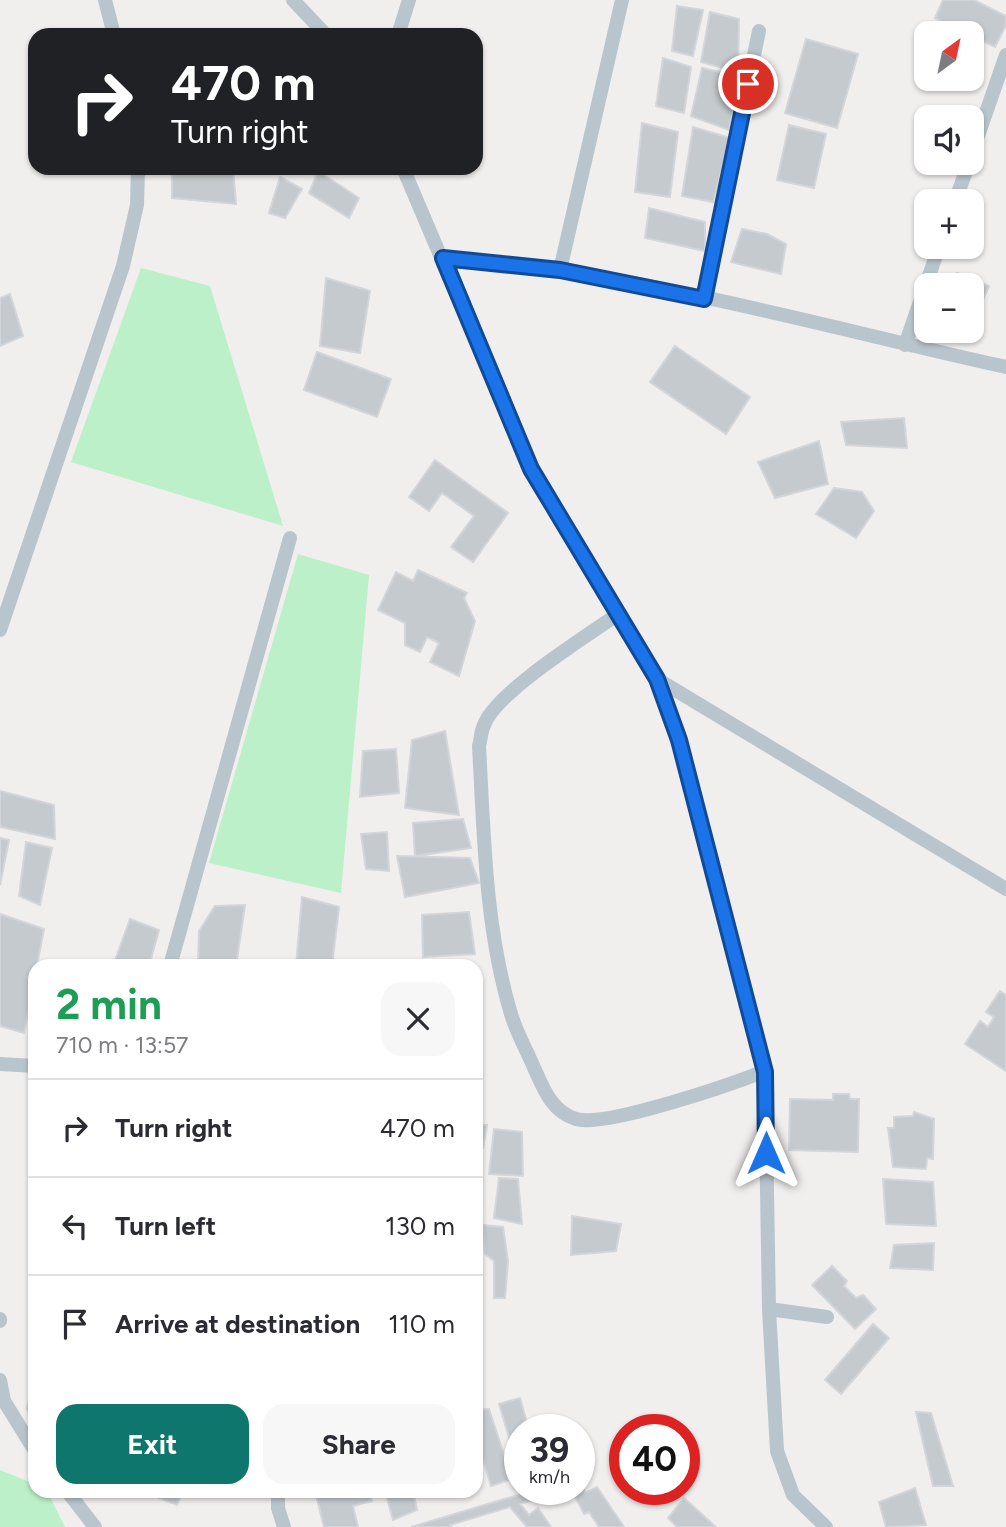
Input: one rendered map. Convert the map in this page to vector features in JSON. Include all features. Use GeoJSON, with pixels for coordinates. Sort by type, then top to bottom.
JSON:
{"type":"FeatureCollection","features":[{"type":"Feature","properties":{"kind":"street"},"geometry":{"type":"LineString","coordinates":[[105,0],[112,28]]}},
{"type":"Feature","properties":{"kind":"street"},"geometry":{"type":"LineString","coordinates":[[293,0],[319,28]]}},
{"type":"Feature","properties":{"kind":"street"},"geometry":{"type":"LineString","coordinates":[[400,28],[409,0]]}},
{"type":"Feature","properties":{"kind":"street"},"geometry":{"type":"LineString","coordinates":[[560,270],[622,0]]}},
{"type":"Feature","properties":{"kind":"street"},"geometry":{"type":"LineString","coordinates":[[704,299],[759,31]]}},
{"type":"Feature","properties":{"kind":"street"},"geometry":{"type":"LineString","coordinates":[[984,124],[1002,79],[1006,55]]}},
{"type":"Feature","properties":{"kind":"street"},"geometry":{"type":"LineString","coordinates":[[0,630],[123,266],[137,205],[138,175]]}},
{"type":"Feature","properties":{"kind":"street"},"geometry":{"type":"LineString","coordinates":[[406,175],[531,469],[657,679],[679,740],[765,1072],[769,1309],[776,1451],[793,1495],[826,1527]]}},
{"type":"Feature","properties":{"kind":"street"},"geometry":{"type":"LineString","coordinates":[[443,258],[560,270],[704,299],[1006,367]]}},
{"type":"Feature","properties":{"kind":"street"},"geometry":{"type":"LineString","coordinates":[[905,345],[935,259]]}},
{"type":"Feature","properties":{"kind":"street"},"geometry":{"type":"LineString","coordinates":[[172,959],[290,538]]}},
{"type":"Feature","properties":{"kind":"street"},"geometry":{"type":"LineString","coordinates":[[618,614],[540,669],[495,707],[484,723],[479,746],[488,907],[511,1015],[546,1095],[559,1110],[576,1119],[594,1121],[682,1100],[765,1072]]}},
{"type":"Feature","properties":{"kind":"street"},"geometry":{"type":"LineString","coordinates":[[657,679],[1006,889]]}},
{"type":"Feature","properties":{"kind":"street"},"geometry":{"type":"LineString","coordinates":[[0,1064],[28,1066]]}},
{"type":"Feature","properties":{"kind":"street"},"geometry":{"type":"LineString","coordinates":[[769,1309],[828,1317]]}},
{"type":"Feature","properties":{"kind":"street"},"geometry":{"type":"LineString","coordinates":[[0,1380],[4,1401],[28,1440]]}},
{"type":"Feature","properties":{"kind":"street"},"geometry":{"type":"LineString","coordinates":[[72,1498],[95,1527]]}},
{"type":"Feature","properties":{"kind":"street"},"geometry":{"type":"LineString","coordinates":[[278,1498],[284,1527]]}},
{"type":"Feature","properties":{"kind":"green space"},"geometry":{"type":"Polygon","coordinates":[[[141,268],[210,286],[283,526],[71,462],[141,268]]]}},
{"type":"Feature","properties":{"kind":"green space"},"geometry":{"type":"Polygon","coordinates":[[[298,554],[369,575],[341,893],[209,863],[298,554]]]}},
{"type":"Feature","properties":{"kind":"green space"},"geometry":{"type":"Polygon","coordinates":[[[0,1470],[28,1481],[28,1498],[50,1498],[65,1527],[0,1527],[0,1470]]]}},
{"type":"Feature","properties":{"kind":"building"},"geometry":{"type":"Polygon","coordinates":[[[943,0],[974,0],[1006,16],[1006,25],[995,47],[984,42],[984,21],[941,21],[935,18],[943,0]]]}},
{"type":"Feature","properties":{"kind":"building"},"geometry":{"type":"Polygon","coordinates":[[[677,6],[703,10],[693,56],[672,51],[677,6]]]}},
{"type":"Feature","properties":{"kind":"building"},"geometry":{"type":"Polygon","coordinates":[[[710,12],[739,19],[738,72],[701,62],[710,12]]]}},
{"type":"Feature","properties":{"kind":"building"},"geometry":{"type":"Polygon","coordinates":[[[806,39],[858,54],[837,128],[785,113],[806,39]]]}},
{"type":"Feature","properties":{"kind":"building"},"geometry":{"type":"Polygon","coordinates":[[[663,58],[691,67],[684,113],[656,106],[663,58]]]}},
{"type":"Feature","properties":{"kind":"building"},"geometry":{"type":"Polygon","coordinates":[[[702,68],[739,76],[729,130],[691,116],[702,68]]]}},
{"type":"Feature","properties":{"kind":"building"},"geometry":{"type":"Polygon","coordinates":[[[642,123],[678,132],[670,197],[635,192],[642,123]]]}},
{"type":"Feature","properties":{"kind":"building"},"geometry":{"type":"Polygon","coordinates":[[[789,125],[826,134],[814,188],[777,180],[789,125]]]}},
{"type":"Feature","properties":{"kind":"building"},"geometry":{"type":"Polygon","coordinates":[[[693,127],[730,138],[713,202],[682,196],[693,127]]]}},
{"type":"Feature","properties":{"kind":"building"},"geometry":{"type":"Polygon","coordinates":[[[172,175],[234,175],[236,204],[172,198],[172,175]]]}},
{"type":"Feature","properties":{"kind":"building"},"geometry":{"type":"Polygon","coordinates":[[[316,175],[324,175],[359,198],[349,218],[309,193],[316,175]]]}},
{"type":"Feature","properties":{"kind":"building"},"geometry":{"type":"Polygon","coordinates":[[[280,177],[302,189],[285,218],[269,213],[280,177]]]}},
{"type":"Feature","properties":{"kind":"building"},"geometry":{"type":"Polygon","coordinates":[[[649,208],[705,222],[705,251],[645,238],[649,208]]]}},
{"type":"Feature","properties":{"kind":"building"},"geometry":{"type":"Polygon","coordinates":[[[742,229],[767,234],[786,244],[781,274],[731,262],[742,229]]]}},
{"type":"Feature","properties":{"kind":"building"},"geometry":{"type":"Polygon","coordinates":[[[326,278],[370,291],[360,353],[320,346],[326,278]]]}},
{"type":"Feature","properties":{"kind":"building"},"geometry":{"type":"Polygon","coordinates":[[[984,284],[989,286],[984,297],[984,284]]]}},
{"type":"Feature","properties":{"kind":"building"},"geometry":{"type":"Polygon","coordinates":[[[10,294],[23,336],[0,346],[0,298],[10,294]]]}},
{"type":"Feature","properties":{"kind":"building"},"geometry":{"type":"Polygon","coordinates":[[[675,346],[750,397],[726,434],[650,382],[675,346]]]}},
{"type":"Feature","properties":{"kind":"building"},"geometry":{"type":"Polygon","coordinates":[[[317,352],[391,379],[377,417],[304,390],[317,352]]]}},
{"type":"Feature","properties":{"kind":"building"},"geometry":{"type":"Polygon","coordinates":[[[904,418],[907,448],[846,445],[841,422],[904,418]]]}},
{"type":"Feature","properties":{"kind":"building"},"geometry":{"type":"Polygon","coordinates":[[[819,441],[828,484],[775,498],[758,462],[819,441]]]}},
{"type":"Feature","properties":{"kind":"building"},"geometry":{"type":"Polygon","coordinates":[[[435,460],[508,513],[473,562],[451,547],[474,516],[442,493],[429,511],[409,497],[435,460]]]}},
{"type":"Feature","properties":{"kind":"building"},"geometry":{"type":"Polygon","coordinates":[[[834,488],[862,492],[874,511],[856,538],[816,514],[834,488]]]}},
{"type":"Feature","properties":{"kind":"building"},"geometry":{"type":"Polygon","coordinates":[[[418,570],[467,593],[464,598],[475,621],[459,676],[430,662],[439,643],[427,637],[420,652],[405,645],[405,623],[378,610],[396,572],[413,581],[418,570]]]}},
{"type":"Feature","properties":{"kind":"building"},"geometry":{"type":"Polygon","coordinates":[[[445,731],[459,815],[405,808],[412,740],[445,731]]]}},
{"type":"Feature","properties":{"kind":"building"},"geometry":{"type":"Polygon","coordinates":[[[396,749],[399,793],[360,797],[363,751],[396,749]]]}},
{"type":"Feature","properties":{"kind":"building"},"geometry":{"type":"Polygon","coordinates":[[[0,791],[54,805],[55,839],[0,827],[0,791]]]}},
{"type":"Feature","properties":{"kind":"building"},"geometry":{"type":"Polygon","coordinates":[[[463,819],[471,848],[415,856],[413,823],[463,819]]]}},
{"type":"Feature","properties":{"kind":"building"},"geometry":{"type":"Polygon","coordinates":[[[387,832],[389,871],[366,869],[361,834],[387,832]]]}},
{"type":"Feature","properties":{"kind":"building"},"geometry":{"type":"Polygon","coordinates":[[[0,838],[9,840],[0,885],[0,838]]]}},
{"type":"Feature","properties":{"kind":"building"},"geometry":{"type":"Polygon","coordinates":[[[26,842],[52,848],[40,905],[19,896],[26,842]]]}},
{"type":"Feature","properties":{"kind":"building"},"geometry":{"type":"Polygon","coordinates":[[[397,856],[470,858],[479,883],[405,897],[397,856]]]}},
{"type":"Feature","properties":{"kind":"building"},"geometry":{"type":"Polygon","coordinates":[[[302,897],[339,907],[333,959],[297,959],[302,897]]]}},
{"type":"Feature","properties":{"kind":"building"},"geometry":{"type":"Polygon","coordinates":[[[245,905],[237,959],[198,959],[199,931],[215,906],[245,905]]]}},
{"type":"Feature","properties":{"kind":"building"},"geometry":{"type":"Polygon","coordinates":[[[469,912],[475,954],[423,957],[422,915],[469,912]]]}},
{"type":"Feature","properties":{"kind":"building"},"geometry":{"type":"Polygon","coordinates":[[[0,914],[44,929],[38,959],[28,959],[28,1012],[24,1033],[0,1026],[0,914]]]}},
{"type":"Feature","properties":{"kind":"building"},"geometry":{"type":"Polygon","coordinates":[[[130,919],[159,930],[151,959],[116,959],[130,919]]]}},
{"type":"Feature","properties":{"kind":"building"},"geometry":{"type":"Polygon","coordinates":[[[1000,991],[1006,995],[1006,1071],[965,1044],[980,1021],[988,1027],[994,1017],[986,1012],[1000,991]]]}},
{"type":"Feature","properties":{"kind":"building"},"geometry":{"type":"Polygon","coordinates":[[[833,1094],[849,1094],[850,1099],[859,1099],[858,1152],[789,1150],[790,1099],[833,1100],[833,1094]]]}},
{"type":"Feature","properties":{"kind":"building"},"geometry":{"type":"Polygon","coordinates":[[[914,1112],[934,1119],[933,1159],[927,1158],[926,1169],[893,1167],[888,1128],[894,1128],[894,1117],[913,1116],[914,1112]]]}},
{"type":"Feature","properties":{"kind":"building"},"geometry":{"type":"Polygon","coordinates":[[[483,1125],[487,1125],[483,1148],[483,1125]]]}},
{"type":"Feature","properties":{"kind":"building"},"geometry":{"type":"Polygon","coordinates":[[[494,1129],[522,1132],[523,1176],[489,1174],[494,1129]]]}},
{"type":"Feature","properties":{"kind":"building"},"geometry":{"type":"Polygon","coordinates":[[[499,1178],[518,1179],[522,1224],[494,1218],[499,1178]]]}},
{"type":"Feature","properties":{"kind":"building"},"geometry":{"type":"Polygon","coordinates":[[[883,1179],[933,1182],[936,1226],[886,1224],[883,1179]]]}},
{"type":"Feature","properties":{"kind":"building"},"geometry":{"type":"Polygon","coordinates":[[[572,1216],[621,1224],[616,1251],[571,1255],[572,1216]]]}},
{"type":"Feature","properties":{"kind":"building"},"geometry":{"type":"Polygon","coordinates":[[[483,1225],[503,1227],[508,1261],[505,1298],[494,1298],[494,1261],[485,1254],[483,1225]]]}},
{"type":"Feature","properties":{"kind":"building"},"geometry":{"type":"Polygon","coordinates":[[[934,1243],[933,1270],[890,1268],[894,1245],[934,1243]]]}},
{"type":"Feature","properties":{"kind":"building"},"geometry":{"type":"Polygon","coordinates":[[[832,1266],[847,1281],[844,1286],[856,1298],[863,1295],[876,1309],[855,1329],[812,1285],[832,1266]]]}},
{"type":"Feature","properties":{"kind":"building"},"geometry":{"type":"Polygon","coordinates":[[[873,1324],[889,1338],[841,1394],[825,1380],[873,1324]]]}},
{"type":"Feature","properties":{"kind":"building"},"geometry":{"type":"Polygon","coordinates":[[[520,1398],[524,1414],[504,1414],[504,1421],[499,1404],[520,1398]]]}},
{"type":"Feature","properties":{"kind":"building"},"geometry":{"type":"Polygon","coordinates":[[[483,1409],[489,1409],[504,1455],[504,1482],[491,1486],[483,1459],[483,1409]]]}},
{"type":"Feature","properties":{"kind":"building"},"geometry":{"type":"Polygon","coordinates":[[[916,1412],[931,1413],[953,1486],[933,1486],[916,1412]]]}},
{"type":"Feature","properties":{"kind":"building"},"geometry":{"type":"Polygon","coordinates":[[[597,1487],[624,1527],[599,1527],[589,1512],[584,1514],[579,1505],[595,1505],[597,1487]]]}},
{"type":"Feature","properties":{"kind":"building"},"geometry":{"type":"Polygon","coordinates":[[[915,1488],[926,1525],[886,1527],[879,1502],[915,1488]]]}},
{"type":"Feature","properties":{"kind":"building"},"geometry":{"type":"Polygon","coordinates":[[[159,1498],[180,1498],[177,1505],[159,1498]]]}},
{"type":"Feature","properties":{"kind":"building"},"geometry":{"type":"Polygon","coordinates":[[[317,1498],[371,1498],[372,1501],[353,1506],[358,1527],[324,1527],[317,1498]]]}},
{"type":"Feature","properties":{"kind":"building"},"geometry":{"type":"Polygon","coordinates":[[[387,1498],[414,1498],[417,1510],[393,1520],[387,1498]]]}},
{"type":"Feature","properties":{"kind":"building"},"geometry":{"type":"Polygon","coordinates":[[[504,1499],[504,1505],[521,1505],[529,1515],[538,1508],[551,1527],[527,1527],[510,1507],[450,1525],[452,1527],[411,1527],[504,1499]]]}},
{"type":"Feature","properties":{"kind":"building"},"geometry":{"type":"Polygon","coordinates":[[[678,1505],[692,1505],[716,1527],[677,1527],[668,1518],[678,1505]]]}},
{"type":"Feature","properties":{"kind":"route"},"geometry":{"type":"LineString","coordinates":[[748,84],[704,299],[512,262],[443,258],[531,469],[657,679],[679,740],[765,1072],[766,1153]]}}]}
